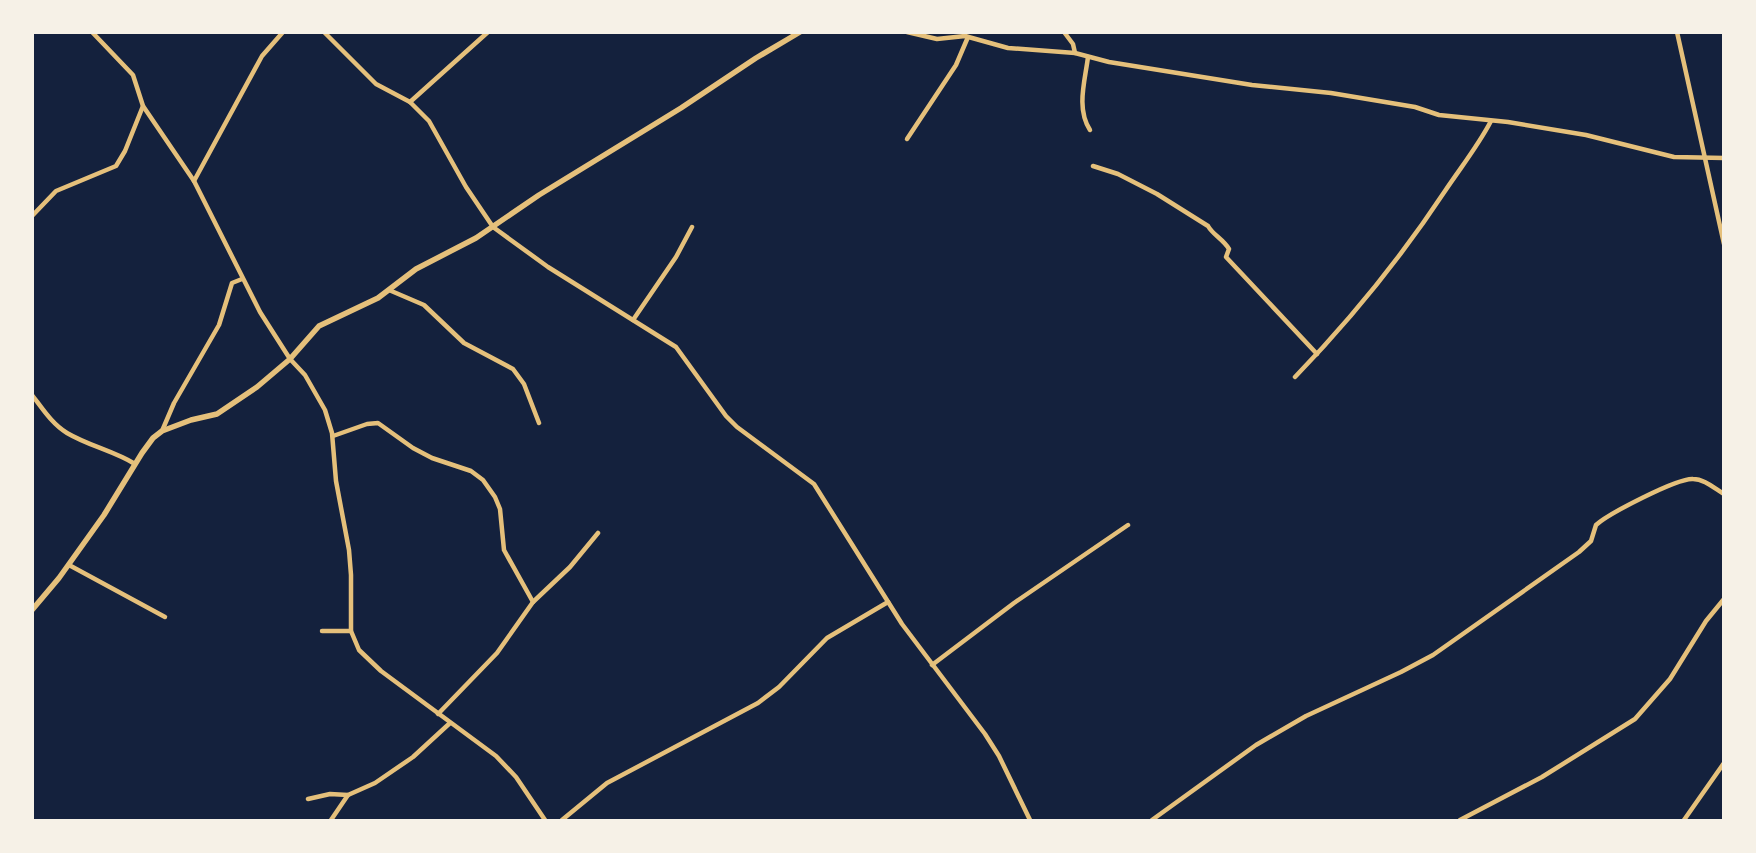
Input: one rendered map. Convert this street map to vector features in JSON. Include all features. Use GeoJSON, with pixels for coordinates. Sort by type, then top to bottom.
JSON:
{"type":"FeatureCollection","features":[{"type":"Feature","properties":{"kind":"street"},"geometry":{"type":"LineString","coordinates":[[92,32],[133,75],[143,106],[194,181],[260,312],[290,359],[305,375],[325,410],[332,436],[336,481],[351,575],[351,631],[362,655],[496,756],[520,783],[545,820]]}},
{"type":"Feature","properties":{"kind":"street"},"geometry":{"type":"LineString","coordinates":[[194,181],[262,56],[283,32]]}},
{"type":"Feature","properties":{"kind":"street"},"geometry":{"type":"LineString","coordinates":[[324,32],[376,84],[410,102],[435,131],[454,167],[492,227],[548,266],[676,347],[736,427],[814,484],[888,602],[932,665],[973,716],[994,749],[1030,820]]}},
{"type":"Feature","properties":{"kind":"street"},"geometry":{"type":"LineString","coordinates":[[410,102],[488,32]]}},
{"type":"Feature","properties":{"kind":"street"},"geometry":{"type":"LineString","coordinates":[[32,610],[68,565],[104,515],[153,438],[162,431],[191,420],[217,414],[257,387],[290,359],[318,326],[378,298],[416,269],[476,238],[539,195],[800,32]]}},
{"type":"Feature","properties":{"kind":"street"},"geometry":{"type":"LineString","coordinates":[[907,32],[936,39],[968,37],[1008,48],[1075,53],[1088,57],[1234,82],[1331,94],[1415,108],[1439,115],[1586,135],[1660,155],[1724,158]]}},
{"type":"Feature","properties":{"kind":"street"},"geometry":{"type":"LineString","coordinates":[[1064,32],[1073,44],[1075,53]]}},
{"type":"Feature","properties":{"kind":"street"},"geometry":{"type":"LineString","coordinates":[[1677,32],[1724,244]]}},
{"type":"Feature","properties":{"kind":"street"},"geometry":{"type":"LineString","coordinates":[[906,139],[956,66],[968,37]]}},
{"type":"Feature","properties":{"kind":"street"},"geometry":{"type":"LineString","coordinates":[[1088,57],[1082,110],[1083,119],[1090,130]]}},
{"type":"Feature","properties":{"kind":"street"},"geometry":{"type":"LineString","coordinates":[[32,216],[56,191],[116,166],[125,151],[143,106]]}},
{"type":"Feature","properties":{"kind":"street"},"geometry":{"type":"LineString","coordinates":[[1295,377],[1365,302],[1410,244],[1475,150],[1491,121]]}},
{"type":"Feature","properties":{"kind":"street"},"geometry":{"type":"LineString","coordinates":[[1093,166],[1118,174],[1157,194],[1208,226],[1223,239],[1229,249],[1226,257],[1317,354]]}},
{"type":"Feature","properties":{"kind":"street"},"geometry":{"type":"LineString","coordinates":[[633,320],[676,256],[692,226]]}},
{"type":"Feature","properties":{"kind":"street"},"geometry":{"type":"LineString","coordinates":[[162,431],[174,403],[219,325],[232,283],[242,279]]}},
{"type":"Feature","properties":{"kind":"street"},"geometry":{"type":"LineString","coordinates":[[389,290],[401,297],[424,305],[464,343],[513,369],[524,384],[539,423]]}},
{"type":"Feature","properties":{"kind":"street"},"geometry":{"type":"LineString","coordinates":[[32,395],[49,417],[65,432],[89,444],[122,456],[135,464]]}},
{"type":"Feature","properties":{"kind":"street"},"geometry":{"type":"LineString","coordinates":[[332,436],[367,424],[378,423],[398,438],[432,458],[478,474],[495,497],[500,509],[504,550],[533,602]]}},
{"type":"Feature","properties":{"kind":"street"},"geometry":{"type":"LineString","coordinates":[[1152,820],[1256,745],[1306,716],[1402,672],[1433,655],[1579,552],[1591,541],[1596,525],[1612,514],[1684,480],[1699,480],[1724,494]]}},
{"type":"Feature","properties":{"kind":"street"},"geometry":{"type":"LineString","coordinates":[[932,665],[1014,603],[1128,526]]}},
{"type":"Feature","properties":{"kind":"street"},"geometry":{"type":"LineString","coordinates":[[438,714],[506,643],[533,602],[570,567],[598,533]]}},
{"type":"Feature","properties":{"kind":"street"},"geometry":{"type":"LineString","coordinates":[[68,565],[165,617]]}},
{"type":"Feature","properties":{"kind":"street"},"geometry":{"type":"LineString","coordinates":[[1460,820],[1542,777],[1635,719],[1670,679],[1701,628],[1724,599]]}},
{"type":"Feature","properties":{"kind":"street"},"geometry":{"type":"LineString","coordinates":[[562,820],[606,783],[758,703],[780,687],[827,638],[888,602]]}},
{"type":"Feature","properties":{"kind":"street"},"geometry":{"type":"LineString","coordinates":[[322,631],[351,631]]}},
{"type":"Feature","properties":{"kind":"street"},"geometry":{"type":"LineString","coordinates":[[308,800],[330,794],[348,795],[375,784],[413,757],[450,723]]}},
{"type":"Feature","properties":{"kind":"street"},"geometry":{"type":"LineString","coordinates":[[1684,820],[1724,763]]}},
{"type":"Feature","properties":{"kind":"street"},"geometry":{"type":"LineString","coordinates":[[331,820],[348,795]]}}]}
